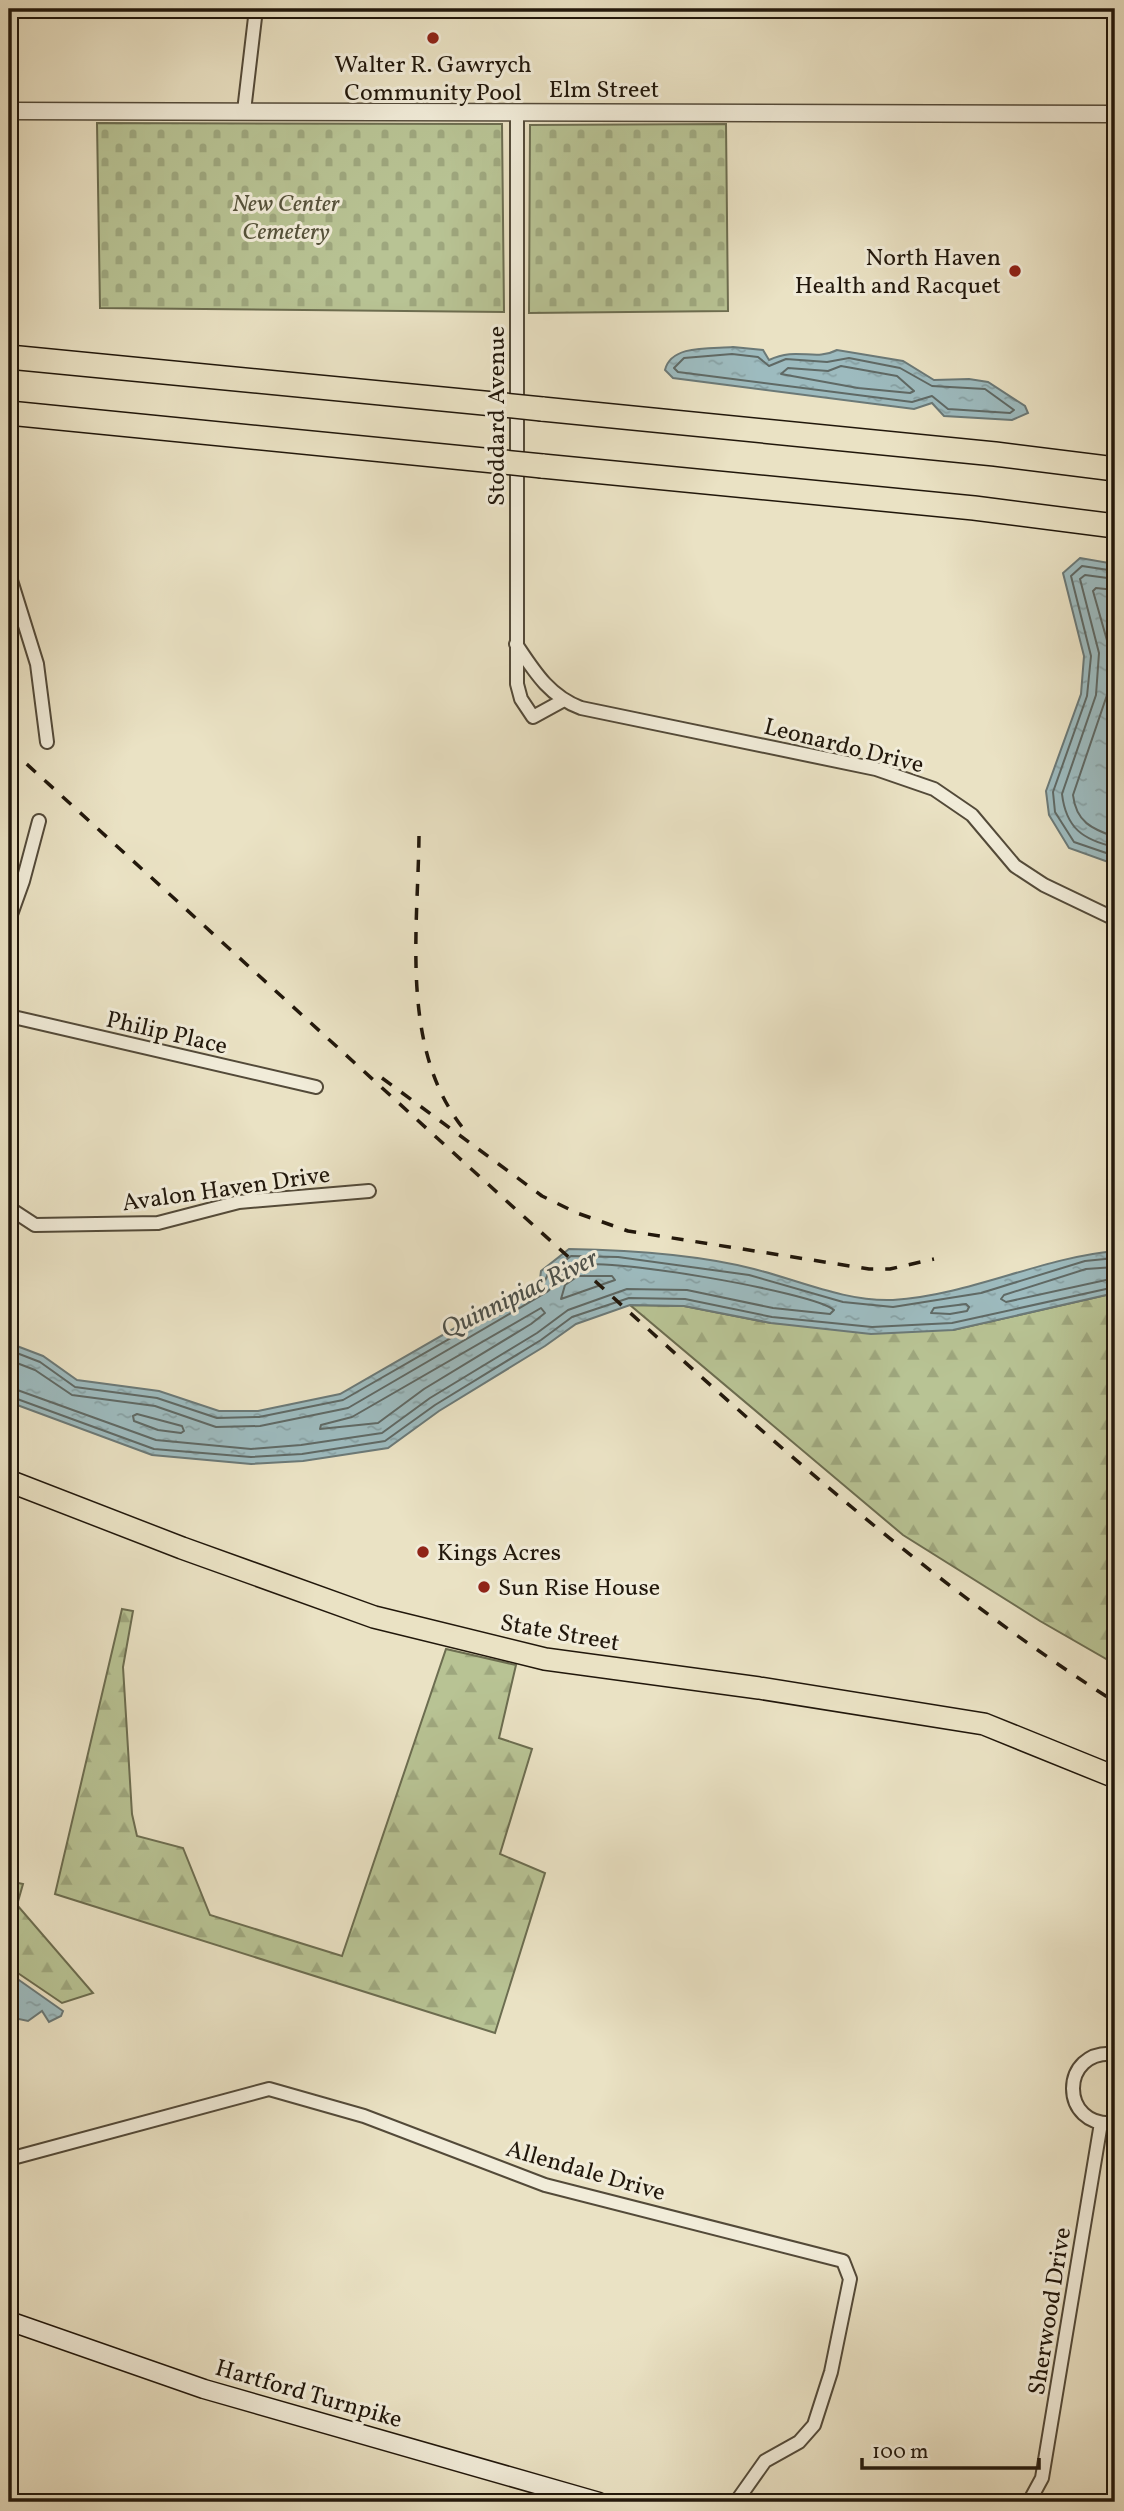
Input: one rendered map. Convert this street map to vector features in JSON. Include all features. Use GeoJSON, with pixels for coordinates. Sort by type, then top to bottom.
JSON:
{"type":"FeatureCollection","features":[{"type":"Feature","properties":{"kind":"highway"},"geometry":{"type":"LineString","coordinates":[[9,357],[995,454],[1115,469]]}},
{"type":"Feature","properties":{"kind":"highway"},"geometry":{"type":"LineString","coordinates":[[9,414],[974,508],[1115,526]]}},
{"type":"Feature","properties":{"kind":"main road","name":"State Street"},"geometry":{"type":"LineString","coordinates":[[9,1480],[182,1548],[374,1617],[545,1659],[759,1688],[984,1724],[1115,1777]]}},
{"type":"Feature","properties":{"kind":"main road","name":"Hartford Turnpike"},"geometry":{"type":"LineString","coordinates":[[9,2321],[204,2389],[599,2502]]}},
{"type":"Feature","properties":{"kind":"street"},"geometry":{"type":"LineString","coordinates":[[244,111],[256,9]]}},
{"type":"Feature","properties":{"kind":"street","name":"Elm Street"},"geometry":{"type":"LineString","coordinates":[[9,111],[1115,114]]}},
{"type":"Feature","properties":{"kind":"street","name":"Stoddard Avenue"},"geometry":{"type":"LineString","coordinates":[[517,111],[518,691],[533,716],[564,701]]}},
{"type":"Feature","properties":{"kind":"street"},"geometry":{"type":"LineString","coordinates":[[9,574],[37,664],[47,742]]}},
{"type":"Feature","properties":{"kind":"street","name":"Leonardo Drive"},"geometry":{"type":"LineString","coordinates":[[516,644],[542,682],[564,701],[587,710],[876,769],[934,789],[972,815],[1015,866],[1044,885],[1115,919]]}},
{"type":"Feature","properties":{"kind":"street"},"geometry":{"type":"LineString","coordinates":[[9,919],[23,881],[38,821]]}},
{"type":"Feature","properties":{"kind":"street","name":"Philip Place"},"geometry":{"type":"LineString","coordinates":[[9,1016],[316,1087]]}},
{"type":"Feature","properties":{"kind":"street","name":"Avalon Haven Drive"},"geometry":{"type":"LineString","coordinates":[[9,1208],[35,1225],[158,1223],[239,1202],[369,1191]]}},
{"type":"Feature","properties":{"kind":"street"},"geometry":{"type":"LineString","coordinates":[[1115,2054],[1092,2056],[1077,2071],[1073,2082],[1076,2104],[1091,2119],[1101,2123],[1115,2123]]}},
{"type":"Feature","properties":{"kind":"street","name":"Allendale Drive"},"geometry":{"type":"LineString","coordinates":[[9,2159],[269,2089],[364,2116],[545,2185],[844,2261],[850,2279],[826,2392],[814,2425],[799,2442],[765,2461],[736,2502]]}},
{"type":"Feature","properties":{"kind":"street","name":"Sherwood Drive"},"geometry":{"type":"LineString","coordinates":[[1028,2502],[1042,2478],[1101,2123]]}},
{"type":"Feature","properties":{"kind":"green space","name":"New Center Cemetery"},"geometry":{"type":"Polygon","coordinates":[[[97,123],[502,124],[504,312],[100,308],[97,123]]]}},
{"type":"Feature","properties":{"kind":"green space"},"geometry":{"type":"Polygon","coordinates":[[[726,124],[728,311],[529,313],[530,125],[726,124]]]}},
{"type":"Feature","properties":{"kind":"green space"},"geometry":{"type":"Polygon","coordinates":[[[1115,1293],[1115,1664],[1040,1621],[903,1535],[630,1305],[684,1306],[771,1323],[953,1330],[1115,1293]]]}},
{"type":"Feature","properties":{"kind":"green space"},"geometry":{"type":"Polygon","coordinates":[[[122,1609],[133,1611],[123,1667],[132,1814],[137,1836],[183,1848],[210,1915],[342,1956],[446,1649],[516,1665],[499,1738],[532,1749],[500,1854],[545,1873],[495,2033],[55,1894],[122,1609]]]}},
{"type":"Feature","properties":{"kind":"green space"},"geometry":{"type":"Polygon","coordinates":[[[9,1881],[23,1884],[17,1905],[93,1993],[62,2003],[9,1967],[9,1881]]]}},
{"type":"Feature","properties":{"kind":"water"},"geometry":{"type":"Polygon","coordinates":[[[733,347],[763,350],[769,360],[789,354],[821,355],[837,350],[903,361],[934,380],[969,379],[988,382],[1025,406],[1028,413],[1012,420],[944,416],[932,403],[914,409],[673,378],[665,370],[675,356],[684,352],[733,347]]]}},
{"type":"Feature","properties":{"kind":"water"},"geometry":{"type":"Polygon","coordinates":[[[1080,558],[1115,564],[1115,863],[1069,848],[1049,815],[1046,791],[1081,694],[1084,656],[1063,573],[1080,558]]]}},
{"type":"Feature","properties":{"kind":"water","name":"Quinnipiac River"},"geometry":{"type":"Polygon","coordinates":[[[569,1249],[638,1252],[710,1260],[754,1269],[840,1294],[875,1300],[922,1297],[1060,1261],[1115,1251],[1115,1293],[953,1330],[871,1334],[771,1323],[684,1306],[630,1305],[576,1324],[439,1411],[388,1448],[303,1461],[251,1464],[152,1455],[9,1402],[9,1343],[43,1356],[77,1380],[159,1391],[219,1411],[258,1411],[340,1394],[540,1279],[541,1271],[569,1249]]]}},
{"type":"Feature","properties":{"kind":"water"},"geometry":{"type":"Polygon","coordinates":[[[9,1973],[63,2011],[61,2016],[49,2022],[42,2011],[28,2021],[9,2017],[9,1973]]]}},
{"type":"Feature","properties":{"kind":"railway"},"geometry":{"type":"LineString","coordinates":[[9,748],[696,1372],[830,1489],[968,1599],[1115,1702]]}},
{"type":"Feature","properties":{"kind":"railway"},"geometry":{"type":"LineString","coordinates":[[419,836],[416,952],[422,1029],[431,1066],[445,1101],[467,1133]]}},
{"type":"Feature","properties":{"kind":"railway"},"geometry":{"type":"LineString","coordinates":[[382,1078],[542,1196],[577,1213],[628,1231],[869,1269],[890,1269],[934,1259]]}},
{"type":"Feature","properties":{"kind":"place","name":"Walter R. Gawrych Community Pool"},"geometry":{"type":"Point","coordinates":[433,38]}},
{"type":"Feature","properties":{"kind":"place","name":"North Haven Health and Racquet"},"geometry":{"type":"Point","coordinates":[1015,271]}},
{"type":"Feature","properties":{"kind":"place","name":"Kings Acres"},"geometry":{"type":"Point","coordinates":[423,1552]}},
{"type":"Feature","properties":{"kind":"place","name":"Sun Rise House"},"geometry":{"type":"Point","coordinates":[484,1587]}}]}
